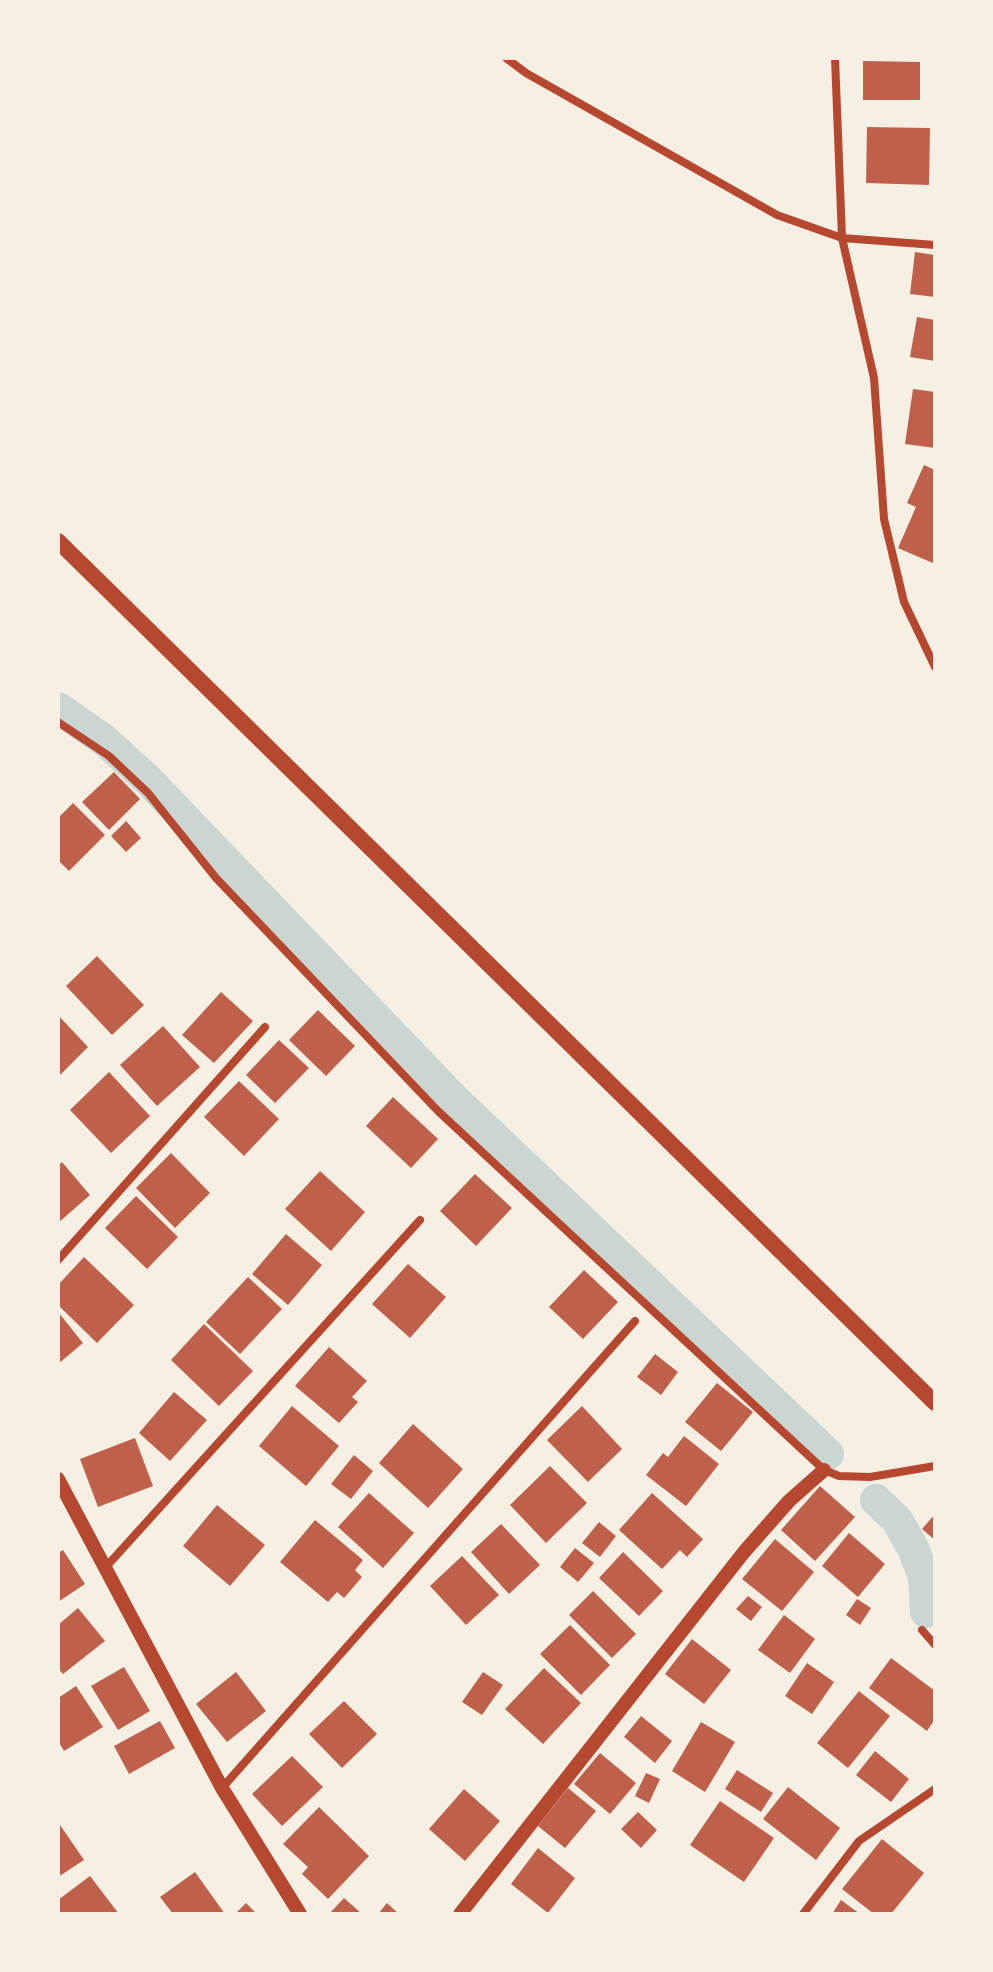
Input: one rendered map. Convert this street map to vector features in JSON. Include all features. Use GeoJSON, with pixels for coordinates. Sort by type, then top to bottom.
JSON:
{"type":"FeatureCollection","features":[{"type":"Feature","properties":{"kind":"main road"},"geometry":{"type":"LineString","coordinates":[[58,541],[935,1403]]}},
{"type":"Feature","properties":{"kind":"street"},"geometry":{"type":"LineString","coordinates":[[506,58],[539,81],[777,215],[842,238],[935,245]]}},
{"type":"Feature","properties":{"kind":"street"},"geometry":{"type":"LineString","coordinates":[[835,58],[842,238],[874,378],[884,519],[904,602],[935,667]]}},
{"type":"Feature","properties":{"kind":"street"},"geometry":{"type":"LineString","coordinates":[[58,722],[109,756],[148,793],[216,878],[438,1111],[824,1470],[839,1476],[870,1477],[935,1466]]}},
{"type":"Feature","properties":{"kind":"street"},"geometry":{"type":"LineString","coordinates":[[58,1260],[265,1027]]}},
{"type":"Feature","properties":{"kind":"street"},"geometry":{"type":"LineString","coordinates":[[105,1568],[420,1220]]}},
{"type":"Feature","properties":{"kind":"street"},"geometry":{"type":"LineString","coordinates":[[222,1788],[635,1321]]}},
{"type":"Feature","properties":{"kind":"street"},"geometry":{"type":"LineString","coordinates":[[460,1914],[744,1552],[789,1501],[824,1470]]}},
{"type":"Feature","properties":{"kind":"street"},"geometry":{"type":"LineString","coordinates":[[58,1479],[222,1788],[300,1914]]}},
{"type":"Feature","properties":{"kind":"street"},"geometry":{"type":"LineString","coordinates":[[922,1630],[935,1645]]}},
{"type":"Feature","properties":{"kind":"street"},"geometry":{"type":"LineString","coordinates":[[803,1914],[859,1841],[935,1789]]}},
{"type":"Feature","properties":{"kind":"building"},"geometry":{"type":"Polygon","coordinates":[[[863,61],[920,62],[920,100],[863,100],[863,61]]]}},
{"type":"Feature","properties":{"kind":"building"},"geometry":{"type":"Polygon","coordinates":[[[867,127],[930,128],[929,185],[866,183],[867,127]]]}},
{"type":"Feature","properties":{"kind":"building"},"geometry":{"type":"Polygon","coordinates":[[[915,252],[935,255],[935,297],[910,294],[915,252]]]}},
{"type":"Feature","properties":{"kind":"building"},"geometry":{"type":"Polygon","coordinates":[[[917,317],[935,320],[935,361],[910,357],[917,317]]]}},
{"type":"Feature","properties":{"kind":"building"},"geometry":{"type":"Polygon","coordinates":[[[913,389],[935,392],[935,448],[905,444],[913,389]]]}},
{"type":"Feature","properties":{"kind":"building"},"geometry":{"type":"Polygon","coordinates":[[[924,465],[935,470],[935,564],[898,548],[916,507],[907,503],[924,465]]]}},
{"type":"Feature","properties":{"kind":"building"},"geometry":{"type":"Polygon","coordinates":[[[114,772],[140,799],[109,830],[82,802],[114,772]]]}},
{"type":"Feature","properties":{"kind":"building"},"geometry":{"type":"Polygon","coordinates":[[[73,803],[105,835],[69,871],[58,860],[58,818],[73,803]]]}},
{"type":"Feature","properties":{"kind":"building"},"geometry":{"type":"Polygon","coordinates":[[[126,821],[141,838],[126,852],[111,836],[126,821]]]}},
{"type":"Feature","properties":{"kind":"building"},"geometry":{"type":"Polygon","coordinates":[[[97,956],[144,1005],[112,1035],[66,986],[97,956]]]}},
{"type":"Feature","properties":{"kind":"building"},"geometry":{"type":"Polygon","coordinates":[[[221,992],[253,1021],[214,1063],[182,1035],[221,992]]]}},
{"type":"Feature","properties":{"kind":"building"},"geometry":{"type":"Polygon","coordinates":[[[318,1010],[355,1046],[326,1076],[289,1040],[318,1010]]]}},
{"type":"Feature","properties":{"kind":"building"},"geometry":{"type":"Polygon","coordinates":[[[58,1015],[88,1047],[58,1077],[58,1015]]]}},
{"type":"Feature","properties":{"kind":"building"},"geometry":{"type":"Polygon","coordinates":[[[163,1026],[200,1067],[157,1106],[120,1065],[163,1026]]]}},
{"type":"Feature","properties":{"kind":"building"},"geometry":{"type":"Polygon","coordinates":[[[279,1040],[309,1068],[275,1103],[246,1075],[279,1040]]]}},
{"type":"Feature","properties":{"kind":"building"},"geometry":{"type":"Polygon","coordinates":[[[109,1072],[150,1116],[111,1153],[70,1110],[109,1072]]]}},
{"type":"Feature","properties":{"kind":"building"},"geometry":{"type":"Polygon","coordinates":[[[239,1081],[279,1119],[244,1156],[204,1117],[239,1081]]]}},
{"type":"Feature","properties":{"kind":"building"},"geometry":{"type":"Polygon","coordinates":[[[393,1097],[438,1139],[411,1168],[366,1126],[393,1097]]]}},
{"type":"Feature","properties":{"kind":"building"},"geometry":{"type":"Polygon","coordinates":[[[171,1153],[210,1193],[175,1228],[136,1188],[171,1153]]]}},
{"type":"Feature","properties":{"kind":"building"},"geometry":{"type":"Polygon","coordinates":[[[62,1162],[90,1195],[58,1223],[58,1166],[62,1162]]]}},
{"type":"Feature","properties":{"kind":"building"},"geometry":{"type":"Polygon","coordinates":[[[320,1171],[365,1212],[331,1251],[285,1209],[320,1171]]]}},
{"type":"Feature","properties":{"kind":"building"},"geometry":{"type":"Polygon","coordinates":[[[475,1174],[512,1208],[476,1246],[440,1211],[475,1174]]]}},
{"type":"Feature","properties":{"kind":"building"},"geometry":{"type":"Polygon","coordinates":[[[136,1196],[178,1237],[147,1269],[105,1228],[136,1196]]]}},
{"type":"Feature","properties":{"kind":"building"},"geometry":{"type":"Polygon","coordinates":[[[286,1234],[322,1265],[288,1305],[252,1274],[286,1234]]]}},
{"type":"Feature","properties":{"kind":"building"},"geometry":{"type":"Polygon","coordinates":[[[84,1257],[134,1305],[97,1343],[58,1305],[58,1285],[84,1257]]]}},
{"type":"Feature","properties":{"kind":"building"},"geometry":{"type":"Polygon","coordinates":[[[408,1264],[446,1297],[410,1338],[372,1304],[408,1264]]]}},
{"type":"Feature","properties":{"kind":"building"},"geometry":{"type":"Polygon","coordinates":[[[584,1270],[618,1302],[583,1339],[549,1307],[584,1270]]]}},
{"type":"Feature","properties":{"kind":"building"},"geometry":{"type":"Polygon","coordinates":[[[248,1277],[282,1309],[240,1354],[206,1322],[248,1277]]]}},
{"type":"Feature","properties":{"kind":"building"},"geometry":{"type":"Polygon","coordinates":[[[58,1312],[83,1343],[58,1364],[58,1312]]]}},
{"type":"Feature","properties":{"kind":"building"},"geometry":{"type":"Polygon","coordinates":[[[204,1324],[253,1371],[219,1406],[171,1360],[204,1324]]]}},
{"type":"Feature","properties":{"kind":"building"},"geometry":{"type":"Polygon","coordinates":[[[329,1347],[367,1381],[352,1397],[358,1402],[339,1423],[295,1386],[329,1347]]]}},
{"type":"Feature","properties":{"kind":"building"},"geometry":{"type":"Polygon","coordinates":[[[655,1354],[678,1372],[661,1395],[637,1377],[655,1354]]]}},
{"type":"Feature","properties":{"kind":"building"},"geometry":{"type":"Polygon","coordinates":[[[717,1383],[753,1412],[721,1451],[685,1422],[717,1383]]]}},
{"type":"Feature","properties":{"kind":"building"},"geometry":{"type":"Polygon","coordinates":[[[174,1392],[207,1420],[170,1461],[139,1433],[174,1392]]]}},
{"type":"Feature","properties":{"kind":"building"},"geometry":{"type":"Polygon","coordinates":[[[292,1406],[339,1446],[306,1486],[259,1446],[292,1406]]]}},
{"type":"Feature","properties":{"kind":"building"},"geometry":{"type":"Polygon","coordinates":[[[582,1406],[622,1449],[588,1482],[547,1440],[582,1406]]]}},
{"type":"Feature","properties":{"kind":"building"},"geometry":{"type":"Polygon","coordinates":[[[413,1424],[463,1469],[428,1508],[379,1463],[413,1424]]]}},
{"type":"Feature","properties":{"kind":"building"},"geometry":{"type":"Polygon","coordinates":[[[684,1436],[719,1464],[686,1506],[646,1475],[663,1453],[668,1457],[684,1436]]]}},
{"type":"Feature","properties":{"kind":"building"},"geometry":{"type":"Polygon","coordinates":[[[135,1438],[153,1486],[98,1507],[80,1459],[135,1438]]]}},
{"type":"Feature","properties":{"kind":"building"},"geometry":{"type":"Polygon","coordinates":[[[354,1455],[373,1471],[351,1499],[331,1484],[354,1455]]]}},
{"type":"Feature","properties":{"kind":"building"},"geometry":{"type":"Polygon","coordinates":[[[550,1466],[587,1503],[546,1543],[510,1505],[550,1466]]]}},
{"type":"Feature","properties":{"kind":"building"},"geometry":{"type":"Polygon","coordinates":[[[820,1486],[855,1517],[815,1561],[781,1530],[820,1486]]]}},
{"type":"Feature","properties":{"kind":"building"},"geometry":{"type":"Polygon","coordinates":[[[369,1493],[414,1533],[383,1568],[338,1527],[369,1493]]]}},
{"type":"Feature","properties":{"kind":"building"},"geometry":{"type":"Polygon","coordinates":[[[652,1493],[703,1539],[687,1557],[680,1550],[662,1569],[619,1530],[652,1493]]]}},
{"type":"Feature","properties":{"kind":"building"},"geometry":{"type":"Polygon","coordinates":[[[217,1505],[265,1545],[230,1586],[183,1546],[217,1505]]]}},
{"type":"Feature","properties":{"kind":"building"},"geometry":{"type":"Polygon","coordinates":[[[935,1514],[935,1540],[922,1529],[935,1514]]]}},
{"type":"Feature","properties":{"kind":"building"},"geometry":{"type":"Polygon","coordinates":[[[315,1520],[363,1560],[355,1570],[362,1577],[344,1598],[337,1592],[328,1602],[280,1562],[315,1520]]]}},
{"type":"Feature","properties":{"kind":"building"},"geometry":{"type":"Polygon","coordinates":[[[599,1522],[616,1536],[600,1557],[582,1543],[599,1522]]]}},
{"type":"Feature","properties":{"kind":"building"},"geometry":{"type":"Polygon","coordinates":[[[501,1524],[540,1565],[509,1594],[471,1552],[501,1524]]]}},
{"type":"Feature","properties":{"kind":"building"},"geometry":{"type":"Polygon","coordinates":[[[849,1533],[885,1564],[858,1597],[822,1566],[849,1533]]]}},
{"type":"Feature","properties":{"kind":"building"},"geometry":{"type":"Polygon","coordinates":[[[775,1539],[814,1572],[782,1611],[742,1579],[775,1539]]]}},
{"type":"Feature","properties":{"kind":"building"},"geometry":{"type":"Polygon","coordinates":[[[575,1548],[594,1563],[578,1582],[560,1567],[575,1548]]]}},
{"type":"Feature","properties":{"kind":"building"},"geometry":{"type":"Polygon","coordinates":[[[63,1550],[85,1584],[58,1602],[58,1553],[63,1550]]]}},
{"type":"Feature","properties":{"kind":"building"},"geometry":{"type":"Polygon","coordinates":[[[623,1552],[663,1591],[639,1616],[599,1578],[623,1552]]]}},
{"type":"Feature","properties":{"kind":"building"},"geometry":{"type":"Polygon","coordinates":[[[462,1556],[499,1595],[466,1625],[430,1586],[462,1556]]]}},
{"type":"Feature","properties":{"kind":"building"},"geometry":{"type":"Polygon","coordinates":[[[593,1591],[636,1634],[612,1658],[569,1615],[593,1591]]]}},
{"type":"Feature","properties":{"kind":"building"},"geometry":{"type":"Polygon","coordinates":[[[748,1596],[762,1607],[751,1621],[736,1609],[748,1596]]]}},
{"type":"Feature","properties":{"kind":"building"},"geometry":{"type":"Polygon","coordinates":[[[857,1599],[871,1608],[860,1625],[846,1615],[857,1599]]]}},
{"type":"Feature","properties":{"kind":"building"},"geometry":{"type":"Polygon","coordinates":[[[78,1608],[105,1641],[63,1674],[58,1668],[58,1625],[78,1608]]]}},
{"type":"Feature","properties":{"kind":"building"},"geometry":{"type":"Polygon","coordinates":[[[784,1615],[815,1639],[790,1673],[758,1650],[784,1615]]]}},
{"type":"Feature","properties":{"kind":"building"},"geometry":{"type":"Polygon","coordinates":[[[570,1625],[610,1665],[581,1695],[540,1654],[570,1625]]]}},
{"type":"Feature","properties":{"kind":"building"},"geometry":{"type":"Polygon","coordinates":[[[692,1639],[731,1670],[704,1704],[665,1674],[692,1639]]]}},
{"type":"Feature","properties":{"kind":"building"},"geometry":{"type":"Polygon","coordinates":[[[891,1658],[935,1691],[935,1719],[927,1731],[869,1688],[891,1658]]]}},
{"type":"Feature","properties":{"kind":"building"},"geometry":{"type":"Polygon","coordinates":[[[807,1663],[834,1682],[812,1714],[785,1696],[807,1663]]]}},
{"type":"Feature","properties":{"kind":"building"},"geometry":{"type":"Polygon","coordinates":[[[124,1667],[150,1711],[118,1730],[91,1686],[124,1667]]]}},
{"type":"Feature","properties":{"kind":"building"},"geometry":{"type":"Polygon","coordinates":[[[544,1668],[581,1703],[543,1744],[505,1709],[544,1668]]]}},
{"type":"Feature","properties":{"kind":"building"},"geometry":{"type":"Polygon","coordinates":[[[236,1672],[266,1711],[227,1742],[196,1704],[236,1672]]]}},
{"type":"Feature","properties":{"kind":"building"},"geometry":{"type":"Polygon","coordinates":[[[483,1672],[503,1685],[482,1715],[462,1702],[483,1672]]]}},
{"type":"Feature","properties":{"kind":"building"},"geometry":{"type":"Polygon","coordinates":[[[76,1686],[103,1727],[64,1751],[58,1741],[58,1698],[76,1686]]]}},
{"type":"Feature","properties":{"kind":"building"},"geometry":{"type":"Polygon","coordinates":[[[859,1691],[890,1716],[848,1768],[817,1743],[859,1691]]]}},
{"type":"Feature","properties":{"kind":"building"},"geometry":{"type":"Polygon","coordinates":[[[344,1701],[377,1734],[342,1768],[309,1734],[344,1701]]]}},
{"type":"Feature","properties":{"kind":"building"},"geometry":{"type":"Polygon","coordinates":[[[641,1716],[672,1741],[655,1763],[624,1737],[641,1716]]]}},
{"type":"Feature","properties":{"kind":"building"},"geometry":{"type":"Polygon","coordinates":[[[160,1721],[175,1748],[129,1774],[114,1746],[160,1721]]]}},
{"type":"Feature","properties":{"kind":"building"},"geometry":{"type":"Polygon","coordinates":[[[701,1722],[735,1742],[705,1792],[672,1771],[701,1722]]]}},
{"type":"Feature","properties":{"kind":"building"},"geometry":{"type":"Polygon","coordinates":[[[875,1751],[909,1779],[891,1802],[856,1775],[875,1751]]]}},
{"type":"Feature","properties":{"kind":"building"},"geometry":{"type":"Polygon","coordinates":[[[600,1753],[636,1783],[610,1814],[574,1784],[600,1753]]]}},
{"type":"Feature","properties":{"kind":"building"},"geometry":{"type":"Polygon","coordinates":[[[292,1756],[323,1787],[282,1826],[252,1794],[292,1756]]]}},
{"type":"Feature","properties":{"kind":"building"},"geometry":{"type":"Polygon","coordinates":[[[737,1770],[773,1793],[761,1812],[725,1789],[737,1770]]]}},
{"type":"Feature","properties":{"kind":"building"},"geometry":{"type":"Polygon","coordinates":[[[646,1773],[660,1779],[649,1803],[635,1796],[646,1773]]]}},
{"type":"Feature","properties":{"kind":"building"},"geometry":{"type":"Polygon","coordinates":[[[788,1787],[840,1828],[816,1860],[763,1819],[788,1787]]]}},
{"type":"Feature","properties":{"kind":"building"},"geometry":{"type":"Polygon","coordinates":[[[568,1788],[596,1811],[565,1848],[538,1826],[568,1788]]]}},
{"type":"Feature","properties":{"kind":"building"},"geometry":{"type":"Polygon","coordinates":[[[464,1789],[500,1821],[465,1861],[429,1829],[464,1789]]]}},
{"type":"Feature","properties":{"kind":"building"},"geometry":{"type":"Polygon","coordinates":[[[720,1801],[774,1838],[744,1882],[690,1845],[720,1801]]]}},
{"type":"Feature","properties":{"kind":"building"},"geometry":{"type":"Polygon","coordinates":[[[319,1807],[369,1856],[328,1899],[302,1874],[308,1867],[283,1844],[319,1807]]]}},
{"type":"Feature","properties":{"kind":"building"},"geometry":{"type":"Polygon","coordinates":[[[638,1812],[657,1830],[641,1848],[621,1829],[638,1812]]]}},
{"type":"Feature","properties":{"kind":"building"},"geometry":{"type":"Polygon","coordinates":[[[58,1822],[84,1860],[58,1877],[58,1822]]]}},
{"type":"Feature","properties":{"kind":"building"},"geometry":{"type":"Polygon","coordinates":[[[882,1839],[924,1873],[891,1914],[874,1914],[842,1889],[882,1839]]]}},
{"type":"Feature","properties":{"kind":"building"},"geometry":{"type":"Polygon","coordinates":[[[538,1848],[575,1878],[548,1913],[511,1884],[538,1848]]]}},
{"type":"Feature","properties":{"kind":"building"},"geometry":{"type":"Polygon","coordinates":[[[195,1872],[225,1914],[173,1914],[160,1897],[195,1872]]]}},
{"type":"Feature","properties":{"kind":"building"},"geometry":{"type":"Polygon","coordinates":[[[90,1876],[119,1914],[58,1914],[58,1900],[90,1876]]]}},
{"type":"Feature","properties":{"kind":"building"},"geometry":{"type":"Polygon","coordinates":[[[344,1898],[362,1914],[329,1914],[344,1898]]]}},
{"type":"Feature","properties":{"kind":"building"},"geometry":{"type":"Polygon","coordinates":[[[841,1900],[860,1914],[832,1914],[841,1900]]]}},
{"type":"Feature","properties":{"kind":"building"},"geometry":{"type":"Polygon","coordinates":[[[246,1903],[257,1914],[235,1914],[246,1903]]]}},
{"type":"Feature","properties":{"kind":"building"},"geometry":{"type":"Polygon","coordinates":[[[387,1903],[399,1914],[378,1914],[387,1903]]]}},
{"type":"Feature","properties":{"kind":"waterway"},"geometry":{"type":"LineString","coordinates":[[58,708],[104,740],[146,778],[454,1099],[828,1454]]}},
{"type":"Feature","properties":{"kind":"waterway"},"geometry":{"type":"LineString","coordinates":[[876,1500],[897,1520],[913,1548],[924,1577],[926,1612]]}}]}
